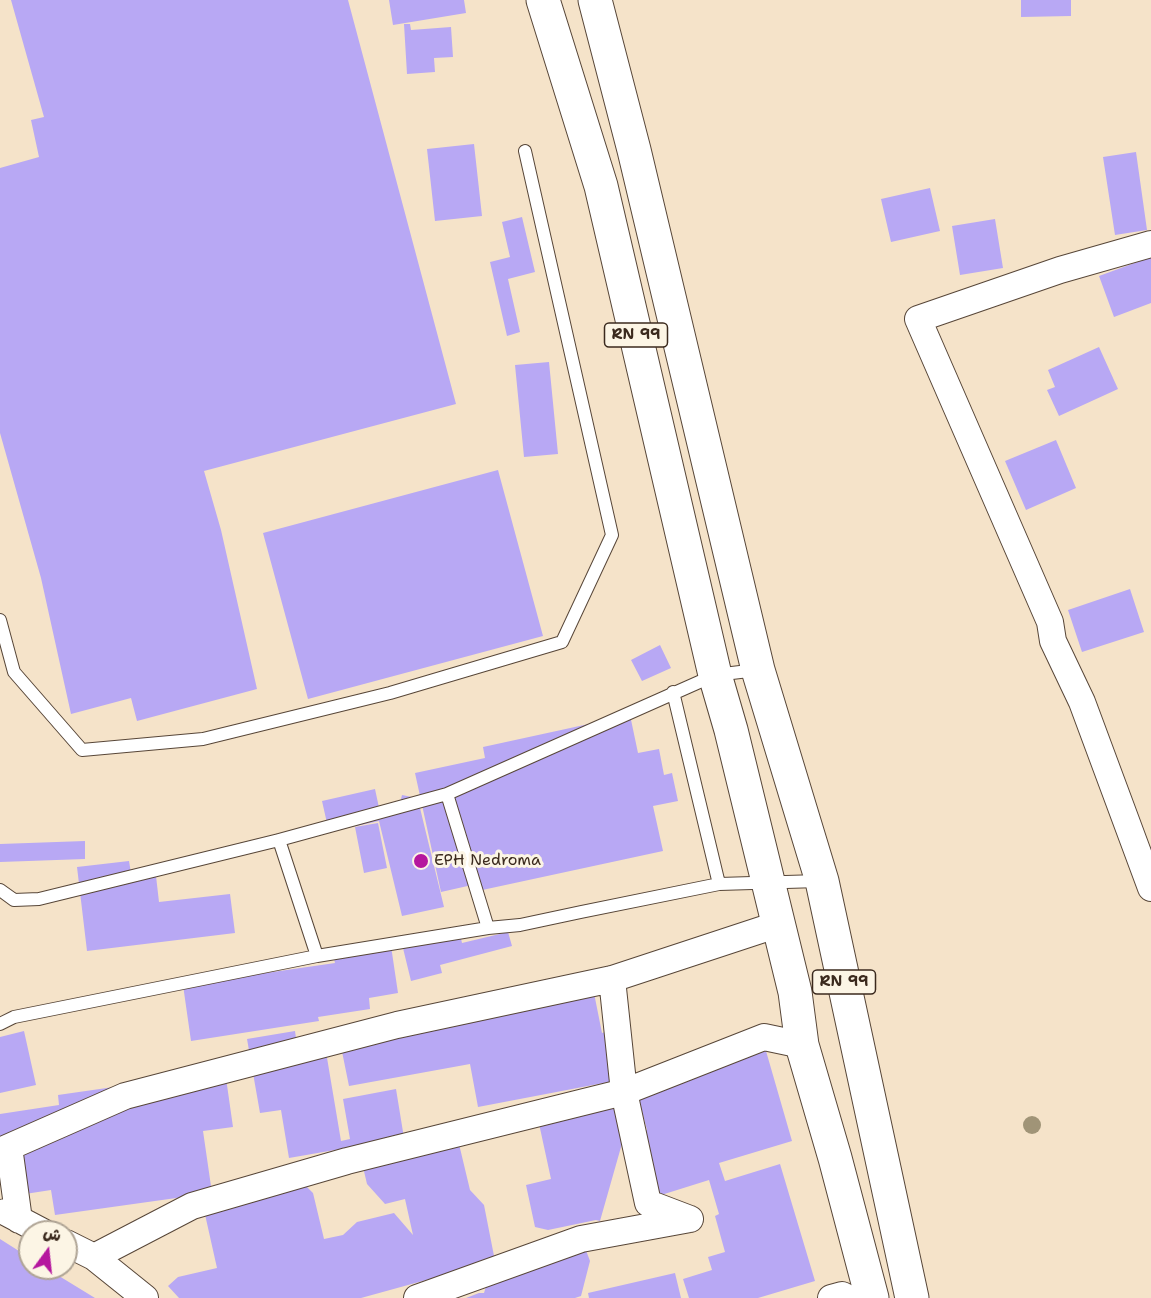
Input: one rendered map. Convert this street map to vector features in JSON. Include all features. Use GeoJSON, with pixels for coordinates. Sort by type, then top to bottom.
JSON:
{"type":"FeatureCollection","features":[{"type":"Feature","properties":{"kind":"main road","name":"RN 99"},"geometry":{"type":"LineString","coordinates":[[543,0],[601,186],[715,675],[731,730],[779,924],[795,993],[802,1046],[836,1158],[872,1298]]}},
{"type":"Feature","properties":{"kind":"main road","name":"RN 99"},"geometry":{"type":"LineString","coordinates":[[595,0],[634,150],[758,670],[822,881],[912,1298]]}},
{"type":"Feature","properties":{"kind":"street"},"geometry":{"type":"LineString","coordinates":[[1151,244],[1060,270],[918,319],[1050,622],[1053,641],[1082,702],[1151,888]]}},
{"type":"Feature","properties":{"kind":"street"},"geometry":{"type":"LineString","coordinates":[[10,1214],[4,1149],[125,1096],[397,1025],[612,979],[779,924]]}},
{"type":"Feature","properties":{"kind":"street"},"geometry":{"type":"LineString","coordinates":[[417,1298],[581,1239],[690,1219],[648,1203],[624,1092],[612,979]]}},
{"type":"Feature","properties":{"kind":"street"},"geometry":{"type":"LineString","coordinates":[[94,1257],[192,1206],[347,1161],[624,1092],[764,1037],[802,1046]]}},
{"type":"Feature","properties":{"kind":"street"},"geometry":{"type":"LineString","coordinates":[[78,1249],[94,1257],[145,1298]]}},
{"type":"Feature","properties":{"kind":"street"},"geometry":{"type":"LineString","coordinates":[[831,1298],[842,1295],[848,1298]]}},
{"type":"Feature","properties":{"kind":"lane"},"geometry":{"type":"LineString","coordinates":[[0,620],[14,672],[82,750],[203,739],[390,693],[562,642],[612,535],[525,151]]}},
{"type":"Feature","properties":{"kind":"lane"},"geometry":{"type":"LineString","coordinates":[[0,890],[14,900],[39,898],[279,840],[447,794],[715,675],[758,670]]}},
{"type":"Feature","properties":{"kind":"lane"},"geometry":{"type":"LineString","coordinates":[[673,692],[718,884]]}},
{"type":"Feature","properties":{"kind":"lane"},"geometry":{"type":"LineString","coordinates":[[447,794],[488,928]]}},
{"type":"Feature","properties":{"kind":"lane"},"geometry":{"type":"LineString","coordinates":[[279,840],[317,956]]}},
{"type":"Feature","properties":{"kind":"lane"},"geometry":{"type":"LineString","coordinates":[[0,1024],[14,1017],[317,956],[488,928],[520,926],[718,884],[822,881]]}},
{"type":"Feature","properties":{"kind":"building"},"geometry":{"type":"Polygon","coordinates":[[[11,0],[348,0],[456,404],[204,471],[221,530],[257,689],[137,721],[131,698],[71,714],[41,578],[0,433],[0,168],[39,157],[31,120],[44,117],[11,0]]]}},
{"type":"Feature","properties":{"kind":"building"},"geometry":{"type":"Polygon","coordinates":[[[389,0],[464,0],[466,13],[393,25],[389,0]]]}},
{"type":"Feature","properties":{"kind":"building"},"geometry":{"type":"Polygon","coordinates":[[[1021,0],[1071,0],[1071,16],[1021,17],[1021,0]]]}},
{"type":"Feature","properties":{"kind":"building"},"geometry":{"type":"Polygon","coordinates":[[[404,24],[410,24],[411,30],[451,27],[453,57],[434,58],[435,72],[407,74],[404,24]]]}},
{"type":"Feature","properties":{"kind":"building"},"geometry":{"type":"Polygon","coordinates":[[[474,144],[482,216],[435,221],[427,149],[474,144]]]}},
{"type":"Feature","properties":{"kind":"building"},"geometry":{"type":"Polygon","coordinates":[[[1136,152],[1147,230],[1115,235],[1103,157],[1136,152]]]}},
{"type":"Feature","properties":{"kind":"building"},"geometry":{"type":"Polygon","coordinates":[[[930,188],[940,231],[891,242],[881,199],[930,188]]]}},
{"type":"Feature","properties":{"kind":"building"},"geometry":{"type":"Polygon","coordinates":[[[522,217],[535,272],[508,279],[520,332],[507,336],[490,262],[510,257],[502,222],[522,217]]]}},
{"type":"Feature","properties":{"kind":"building"},"geometry":{"type":"Polygon","coordinates":[[[995,219],[1003,268],[960,275],[952,226],[995,219]]]}},
{"type":"Feature","properties":{"kind":"building"},"geometry":{"type":"Polygon","coordinates":[[[1151,257],[1151,303],[1114,317],[1099,276],[1151,257]]]}},
{"type":"Feature","properties":{"kind":"building"},"geometry":{"type":"Polygon","coordinates":[[[1099,347],[1118,389],[1059,416],[1047,390],[1055,387],[1048,370],[1099,347]]]}},
{"type":"Feature","properties":{"kind":"building"},"geometry":{"type":"Polygon","coordinates":[[[549,362],[558,454],[524,457],[515,365],[549,362]]]}},
{"type":"Feature","properties":{"kind":"building"},"geometry":{"type":"Polygon","coordinates":[[[1056,440],[1076,488],[1026,510],[1005,461],[1056,440]]]}},
{"type":"Feature","properties":{"kind":"building"},"geometry":{"type":"Polygon","coordinates":[[[498,470],[543,636],[308,699],[263,533],[498,470]]]}},
{"type":"Feature","properties":{"kind":"building"},"geometry":{"type":"Polygon","coordinates":[[[1130,589],[1144,632],[1082,652],[1068,610],[1130,589]]]}},
{"type":"Feature","properties":{"kind":"building"},"geometry":{"type":"Polygon","coordinates":[[[660,645],[671,668],[642,681],[631,660],[660,645]]]}},
{"type":"Feature","properties":{"kind":"building"},"geometry":{"type":"Polygon","coordinates":[[[630,715],[638,753],[659,749],[664,775],[672,773],[678,801],[653,806],[663,851],[473,892],[472,885],[441,892],[415,773],[485,758],[483,747],[630,715]]]}},
{"type":"Feature","properties":{"kind":"building"},"geometry":{"type":"Polygon","coordinates":[[[375,789],[381,817],[399,807],[402,795],[417,798],[414,809],[420,808],[444,907],[402,916],[379,821],[329,832],[322,801],[375,789]]]}},
{"type":"Feature","properties":{"kind":"building"},"geometry":{"type":"Polygon","coordinates":[[[378,823],[387,868],[364,873],[355,827],[378,823]]]}},
{"type":"Feature","properties":{"kind":"building"},"geometry":{"type":"Polygon","coordinates":[[[85,841],[85,859],[0,862],[0,844],[85,841]]]}},
{"type":"Feature","properties":{"kind":"building"},"geometry":{"type":"Polygon","coordinates":[[[129,861],[132,879],[156,876],[159,902],[230,894],[235,933],[87,951],[77,867],[129,861]]]}},
{"type":"Feature","properties":{"kind":"building"},"geometry":{"type":"Polygon","coordinates":[[[459,930],[462,943],[508,932],[512,946],[440,965],[442,973],[411,981],[402,944],[459,930]]]}},
{"type":"Feature","properties":{"kind":"building"},"geometry":{"type":"Polygon","coordinates":[[[391,946],[398,993],[369,998],[370,1009],[318,1017],[319,1021],[191,1041],[183,985],[335,963],[333,955],[391,946]]]}},
{"type":"Feature","properties":{"kind":"building"},"geometry":{"type":"Polygon","coordinates":[[[591,978],[602,1033],[605,1032],[614,1081],[478,1107],[470,1064],[349,1086],[337,1027],[591,978]]]}},
{"type":"Feature","properties":{"kind":"building"},"geometry":{"type":"Polygon","coordinates":[[[24,1031],[36,1085],[0,1093],[0,1037],[24,1031]]]}},
{"type":"Feature","properties":{"kind":"building"},"geometry":{"type":"Polygon","coordinates":[[[295,1031],[296,1038],[323,1034],[341,1141],[350,1139],[343,1099],[396,1089],[404,1138],[289,1158],[281,1110],[260,1113],[247,1039],[295,1031]]]}},
{"type":"Feature","properties":{"kind":"building"},"geometry":{"type":"Polygon","coordinates":[[[766,1051],[792,1141],[719,1163],[725,1181],[780,1164],[815,1281],[758,1298],[689,1298],[683,1279],[712,1270],[708,1257],[725,1252],[715,1216],[719,1214],[709,1180],[658,1196],[639,1132],[647,1130],[638,1096],[766,1051]]]}},
{"type":"Feature","properties":{"kind":"building"},"geometry":{"type":"Polygon","coordinates":[[[225,1071],[233,1127],[203,1131],[212,1193],[55,1215],[51,1190],[25,1194],[0,1155],[0,1114],[59,1105],[58,1095],[225,1071]]]}},
{"type":"Feature","properties":{"kind":"building"},"geometry":{"type":"Polygon","coordinates":[[[614,1103],[623,1140],[600,1221],[548,1230],[535,1227],[526,1185],[551,1179],[538,1119],[614,1103]]]}},
{"type":"Feature","properties":{"kind":"building"},"geometry":{"type":"Polygon","coordinates":[[[459,1144],[470,1190],[484,1205],[495,1261],[361,1298],[179,1298],[168,1286],[178,1277],[217,1268],[204,1210],[306,1186],[313,1193],[324,1239],[343,1235],[357,1222],[394,1213],[413,1235],[405,1199],[385,1204],[367,1184],[363,1167],[459,1144]]]}},
{"type":"Feature","properties":{"kind":"building"},"geometry":{"type":"Polygon","coordinates":[[[0,1239],[18,1250],[18,1280],[66,1280],[95,1298],[0,1298],[0,1239]]]}},
{"type":"Feature","properties":{"kind":"building"},"geometry":{"type":"Polygon","coordinates":[[[584,1245],[590,1261],[581,1296],[575,1298],[466,1298],[484,1293],[487,1283],[584,1245]]]}},
{"type":"Feature","properties":{"kind":"building"},"geometry":{"type":"Polygon","coordinates":[[[675,1273],[681,1298],[589,1298],[588,1293],[675,1273]]]}},
{"type":"Feature","properties":{"kind":"place","name":"EPH Nedroma"},"geometry":{"type":"Point","coordinates":[421,861]}}]}
